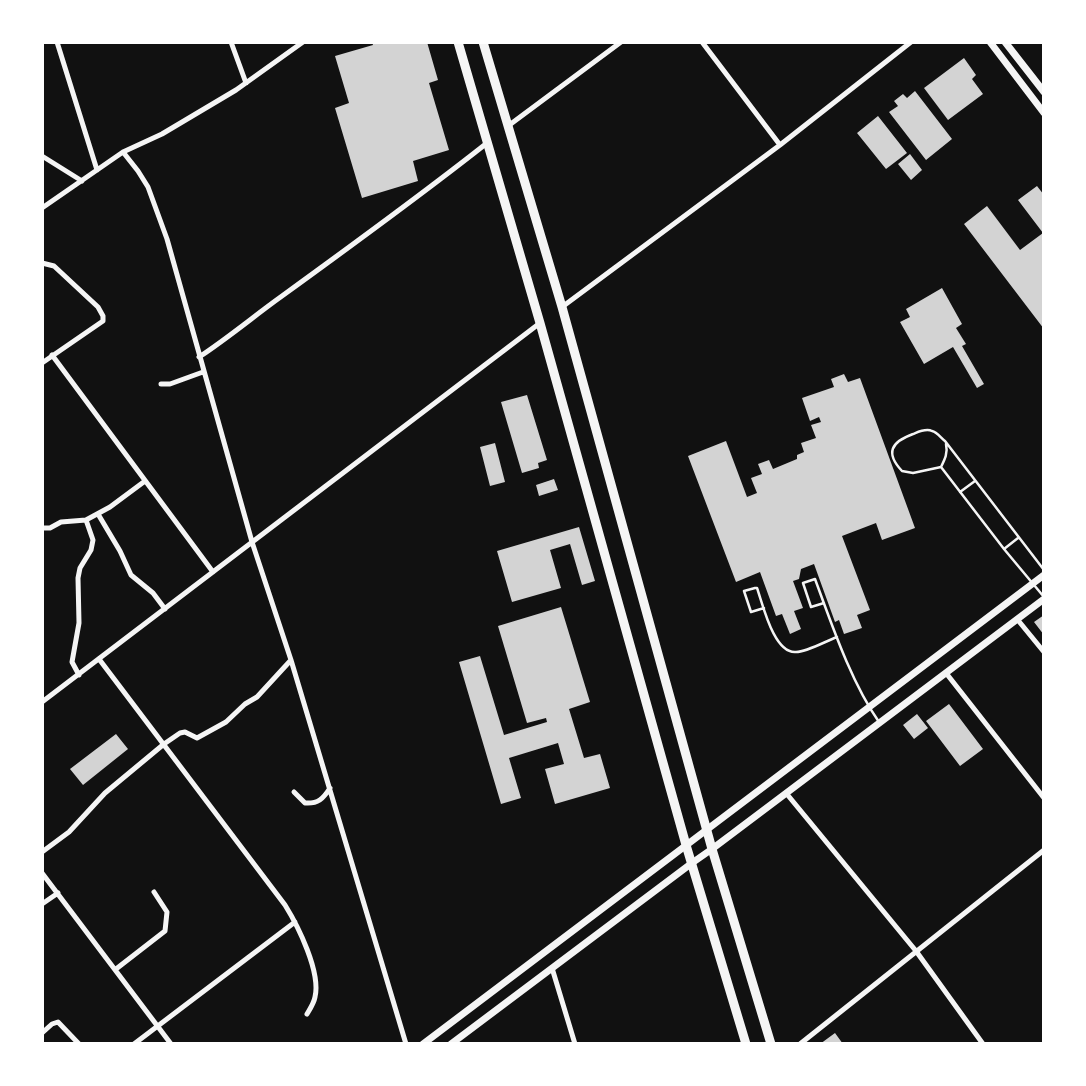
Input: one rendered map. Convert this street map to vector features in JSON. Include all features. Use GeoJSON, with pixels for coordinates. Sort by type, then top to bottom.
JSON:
{"type":"FeatureCollection","features":[{"type":"Feature","properties":{"kind":"main road"},"geometry":{"type":"LineString","coordinates":[[458,42],[540,323],[686,845],[746,1044]]}},
{"type":"Feature","properties":{"kind":"main road"},"geometry":{"type":"LineString","coordinates":[[483,42],[562,307],[712,850],[771,1044]]}},
{"type":"Feature","properties":{"kind":"street"},"geometry":{"type":"LineString","coordinates":[[58,42],[97,170]]}},
{"type":"Feature","properties":{"kind":"street"},"geometry":{"type":"LineString","coordinates":[[231,42],[246,83]]}},
{"type":"Feature","properties":{"kind":"street"},"geometry":{"type":"LineString","coordinates":[[42,208],[123,152],[162,134],[246,83],[303,42]]}},
{"type":"Feature","properties":{"kind":"street"},"geometry":{"type":"LineString","coordinates":[[508,126],[622,42]]}},
{"type":"Feature","properties":{"kind":"street"},"geometry":{"type":"LineString","coordinates":[[702,42],[780,145]]}},
{"type":"Feature","properties":{"kind":"street"},"geometry":{"type":"LineString","coordinates":[[562,307],[780,145],[910,42]]}},
{"type":"Feature","properties":{"kind":"street"},"geometry":{"type":"LineString","coordinates":[[990,42],[1044,113]]}},
{"type":"Feature","properties":{"kind":"street"},"geometry":{"type":"LineString","coordinates":[[1005,42],[1044,92]]}},
{"type":"Feature","properties":{"kind":"street"},"geometry":{"type":"LineString","coordinates":[[199,357],[224,341],[487,143]]}},
{"type":"Feature","properties":{"kind":"street"},"geometry":{"type":"LineString","coordinates":[[123,152],[148,187],[167,239],[252,542],[291,660],[406,1044]]}},
{"type":"Feature","properties":{"kind":"street"},"geometry":{"type":"LineString","coordinates":[[42,156],[82,181]]}},
{"type":"Feature","properties":{"kind":"street"},"geometry":{"type":"LineString","coordinates":[[42,263],[54,266],[98,306],[103,316],[103,321],[42,363]]}},
{"type":"Feature","properties":{"kind":"street"},"geometry":{"type":"LineString","coordinates":[[42,702],[540,323]]}},
{"type":"Feature","properties":{"kind":"street"},"geometry":{"type":"LineString","coordinates":[[52,356],[213,572]]}},
{"type":"Feature","properties":{"kind":"street"},"geometry":{"type":"LineString","coordinates":[[161,384],[170,384],[203,372]]}},
{"type":"Feature","properties":{"kind":"street"},"geometry":{"type":"LineString","coordinates":[[42,528],[50,528],[61,522],[86,520],[110,507],[145,481]]}},
{"type":"Feature","properties":{"kind":"street"},"geometry":{"type":"LineString","coordinates":[[98,514],[120,551],[131,575],[153,593],[165,609]]}},
{"type":"Feature","properties":{"kind":"street"},"geometry":{"type":"LineString","coordinates":[[79,675],[72,662],[79,623],[78,578],[80,568],[91,550],[93,540],[86,520]]}},
{"type":"Feature","properties":{"kind":"street"},"geometry":{"type":"LineString","coordinates":[[423,1044],[1044,575]]}},
{"type":"Feature","properties":{"kind":"street"},"geometry":{"type":"LineString","coordinates":[[451,1044],[712,850],[1044,598]]}},
{"type":"Feature","properties":{"kind":"street"},"geometry":{"type":"LineString","coordinates":[[1017,618],[1044,652]]}},
{"type":"Feature","properties":{"kind":"street"},"geometry":{"type":"LineString","coordinates":[[99,659],[285,906],[295,922],[302,934],[316,981],[316,996],[307,1014]]}},
{"type":"Feature","properties":{"kind":"street"},"geometry":{"type":"LineString","coordinates":[[42,852],[69,832],[105,793],[164,744],[180,733],[185,732],[197,738],[226,722],[245,704],[257,697],[291,660]]}},
{"type":"Feature","properties":{"kind":"street"},"geometry":{"type":"LineString","coordinates":[[946,673],[1044,798]]}},
{"type":"Feature","properties":{"kind":"street"},"geometry":{"type":"LineString","coordinates":[[294,792],[305,803],[313,803],[322,799],[330,788]]}},
{"type":"Feature","properties":{"kind":"street"},"geometry":{"type":"LineString","coordinates":[[786,793],[916,951],[983,1044]]}},
{"type":"Feature","properties":{"kind":"street"},"geometry":{"type":"LineString","coordinates":[[800,1044],[1044,850]]}},
{"type":"Feature","properties":{"kind":"street"},"geometry":{"type":"LineString","coordinates":[[42,873],[171,1044]]}},
{"type":"Feature","properties":{"kind":"street"},"geometry":{"type":"LineString","coordinates":[[116,969],[166,931],[167,912],[154,892]]}},
{"type":"Feature","properties":{"kind":"street"},"geometry":{"type":"LineString","coordinates":[[42,904],[58,893]]}},
{"type":"Feature","properties":{"kind":"street"},"geometry":{"type":"LineString","coordinates":[[134,1044],[295,922]]}},
{"type":"Feature","properties":{"kind":"street"},"geometry":{"type":"LineString","coordinates":[[552,968],[575,1044]]}},
{"type":"Feature","properties":{"kind":"street"},"geometry":{"type":"LineString","coordinates":[[42,1033],[52,1024],[58,1022],[79,1044]]}},
{"type":"Feature","properties":{"kind":"lane"},"geometry":{"type":"LineString","coordinates":[[945,441],[947,449],[946,458],[941,467],[913,473],[902,471],[895,464],[892,451],[899,439],[925,430],[932,431],[945,441],[1044,570]]}},
{"type":"Feature","properties":{"kind":"lane"},"geometry":{"type":"LineString","coordinates":[[941,467],[1044,598]]}},
{"type":"Feature","properties":{"kind":"lane"},"geometry":{"type":"LineString","coordinates":[[960,492],[975,481]]}},
{"type":"Feature","properties":{"kind":"lane"},"geometry":{"type":"LineString","coordinates":[[1004,549],[1018,538]]}},
{"type":"Feature","properties":{"kind":"lane"},"geometry":{"type":"LineString","coordinates":[[824,603],[812,608],[804,584],[815,579],[837,637],[869,707],[880,723]]}},
{"type":"Feature","properties":{"kind":"lane"},"geometry":{"type":"LineString","coordinates":[[764,608],[751,612],[744,591],[757,588],[777,641],[784,649],[791,652],[800,652],[837,637]]}},
{"type":"Feature","properties":{"kind":"building"},"geometry":{"type":"Polygon","coordinates":[[[372,42],[427,42],[438,80],[429,83],[449,150],[413,161],[418,181],[362,198],[335,108],[349,103],[335,56],[373,45],[372,42]]]}},
{"type":"Feature","properties":{"kind":"building"},"geometry":{"type":"Polygon","coordinates":[[[964,58],[976,75],[972,79],[983,94],[948,120],[924,88],[964,58]]]}},
{"type":"Feature","properties":{"kind":"building"},"geometry":{"type":"Polygon","coordinates":[[[915,91],[952,139],[926,160],[889,112],[898,106],[894,101],[903,94],[907,98],[915,91]]]}},
{"type":"Feature","properties":{"kind":"building"},"geometry":{"type":"Polygon","coordinates":[[[878,116],[907,153],[886,169],[857,133],[878,116]]]}},
{"type":"Feature","properties":{"kind":"building"},"geometry":{"type":"Polygon","coordinates":[[[910,154],[922,170],[911,180],[898,164],[910,154]]]}},
{"type":"Feature","properties":{"kind":"building"},"geometry":{"type":"Polygon","coordinates":[[[1037,186],[1044,195],[1044,329],[964,224],[987,206],[1020,250],[1043,233],[1018,200],[1037,186]]]}},
{"type":"Feature","properties":{"kind":"building"},"geometry":{"type":"Polygon","coordinates":[[[942,288],[962,324],[956,328],[966,344],[962,346],[984,384],[977,388],[953,347],[924,364],[900,322],[910,317],[906,309],[942,288]]]}},
{"type":"Feature","properties":{"kind":"building"},"geometry":{"type":"Polygon","coordinates":[[[844,374],[848,382],[860,378],[915,528],[882,540],[876,523],[842,536],[870,610],[857,615],[862,628],[844,634],[839,620],[835,622],[814,564],[801,569],[799,579],[793,581],[803,608],[794,611],[801,629],[790,634],[782,614],[776,616],[760,572],[736,582],[688,456],[726,441],[747,497],[757,493],[751,478],[762,474],[758,464],[769,460],[773,469],[797,459],[797,455],[804,452],[801,443],[816,438],[811,425],[821,422],[819,417],[810,421],[802,398],[834,387],[831,379],[844,374]]]}},
{"type":"Feature","properties":{"kind":"building"},"geometry":{"type":"Polygon","coordinates":[[[527,395],[547,460],[538,463],[539,468],[522,473],[501,402],[527,395]]]}},
{"type":"Feature","properties":{"kind":"building"},"geometry":{"type":"Polygon","coordinates":[[[495,443],[505,482],[490,486],[480,447],[495,443]]]}},
{"type":"Feature","properties":{"kind":"building"},"geometry":{"type":"Polygon","coordinates":[[[554,479],[558,490],[539,496],[536,485],[554,479]]]}},
{"type":"Feature","properties":{"kind":"building"},"geometry":{"type":"Polygon","coordinates":[[[579,527],[595,581],[582,585],[570,544],[550,550],[561,588],[512,602],[497,551],[579,527]]]}},
{"type":"Feature","properties":{"kind":"building"},"geometry":{"type":"Polygon","coordinates":[[[561,607],[590,702],[569,709],[584,758],[600,754],[610,788],[555,804],[545,769],[564,764],[558,743],[509,758],[521,798],[501,804],[459,662],[480,656],[504,735],[547,722],[546,718],[527,723],[498,626],[561,607]]]}},
{"type":"Feature","properties":{"kind":"building"},"geometry":{"type":"Polygon","coordinates":[[[1044,615],[1044,635],[1034,622],[1044,615]]]}},
{"type":"Feature","properties":{"kind":"building"},"geometry":{"type":"Polygon","coordinates":[[[949,704],[983,749],[960,766],[926,721],[949,704]]]}},
{"type":"Feature","properties":{"kind":"building"},"geometry":{"type":"Polygon","coordinates":[[[917,714],[928,728],[914,739],[903,725],[917,714]]]}},
{"type":"Feature","properties":{"kind":"building"},"geometry":{"type":"Polygon","coordinates":[[[116,734],[128,749],[83,785],[70,769],[116,734]]]}},
{"type":"Feature","properties":{"kind":"building"},"geometry":{"type":"Polygon","coordinates":[[[835,1033],[843,1044],[820,1044],[835,1033]]]}}]}
